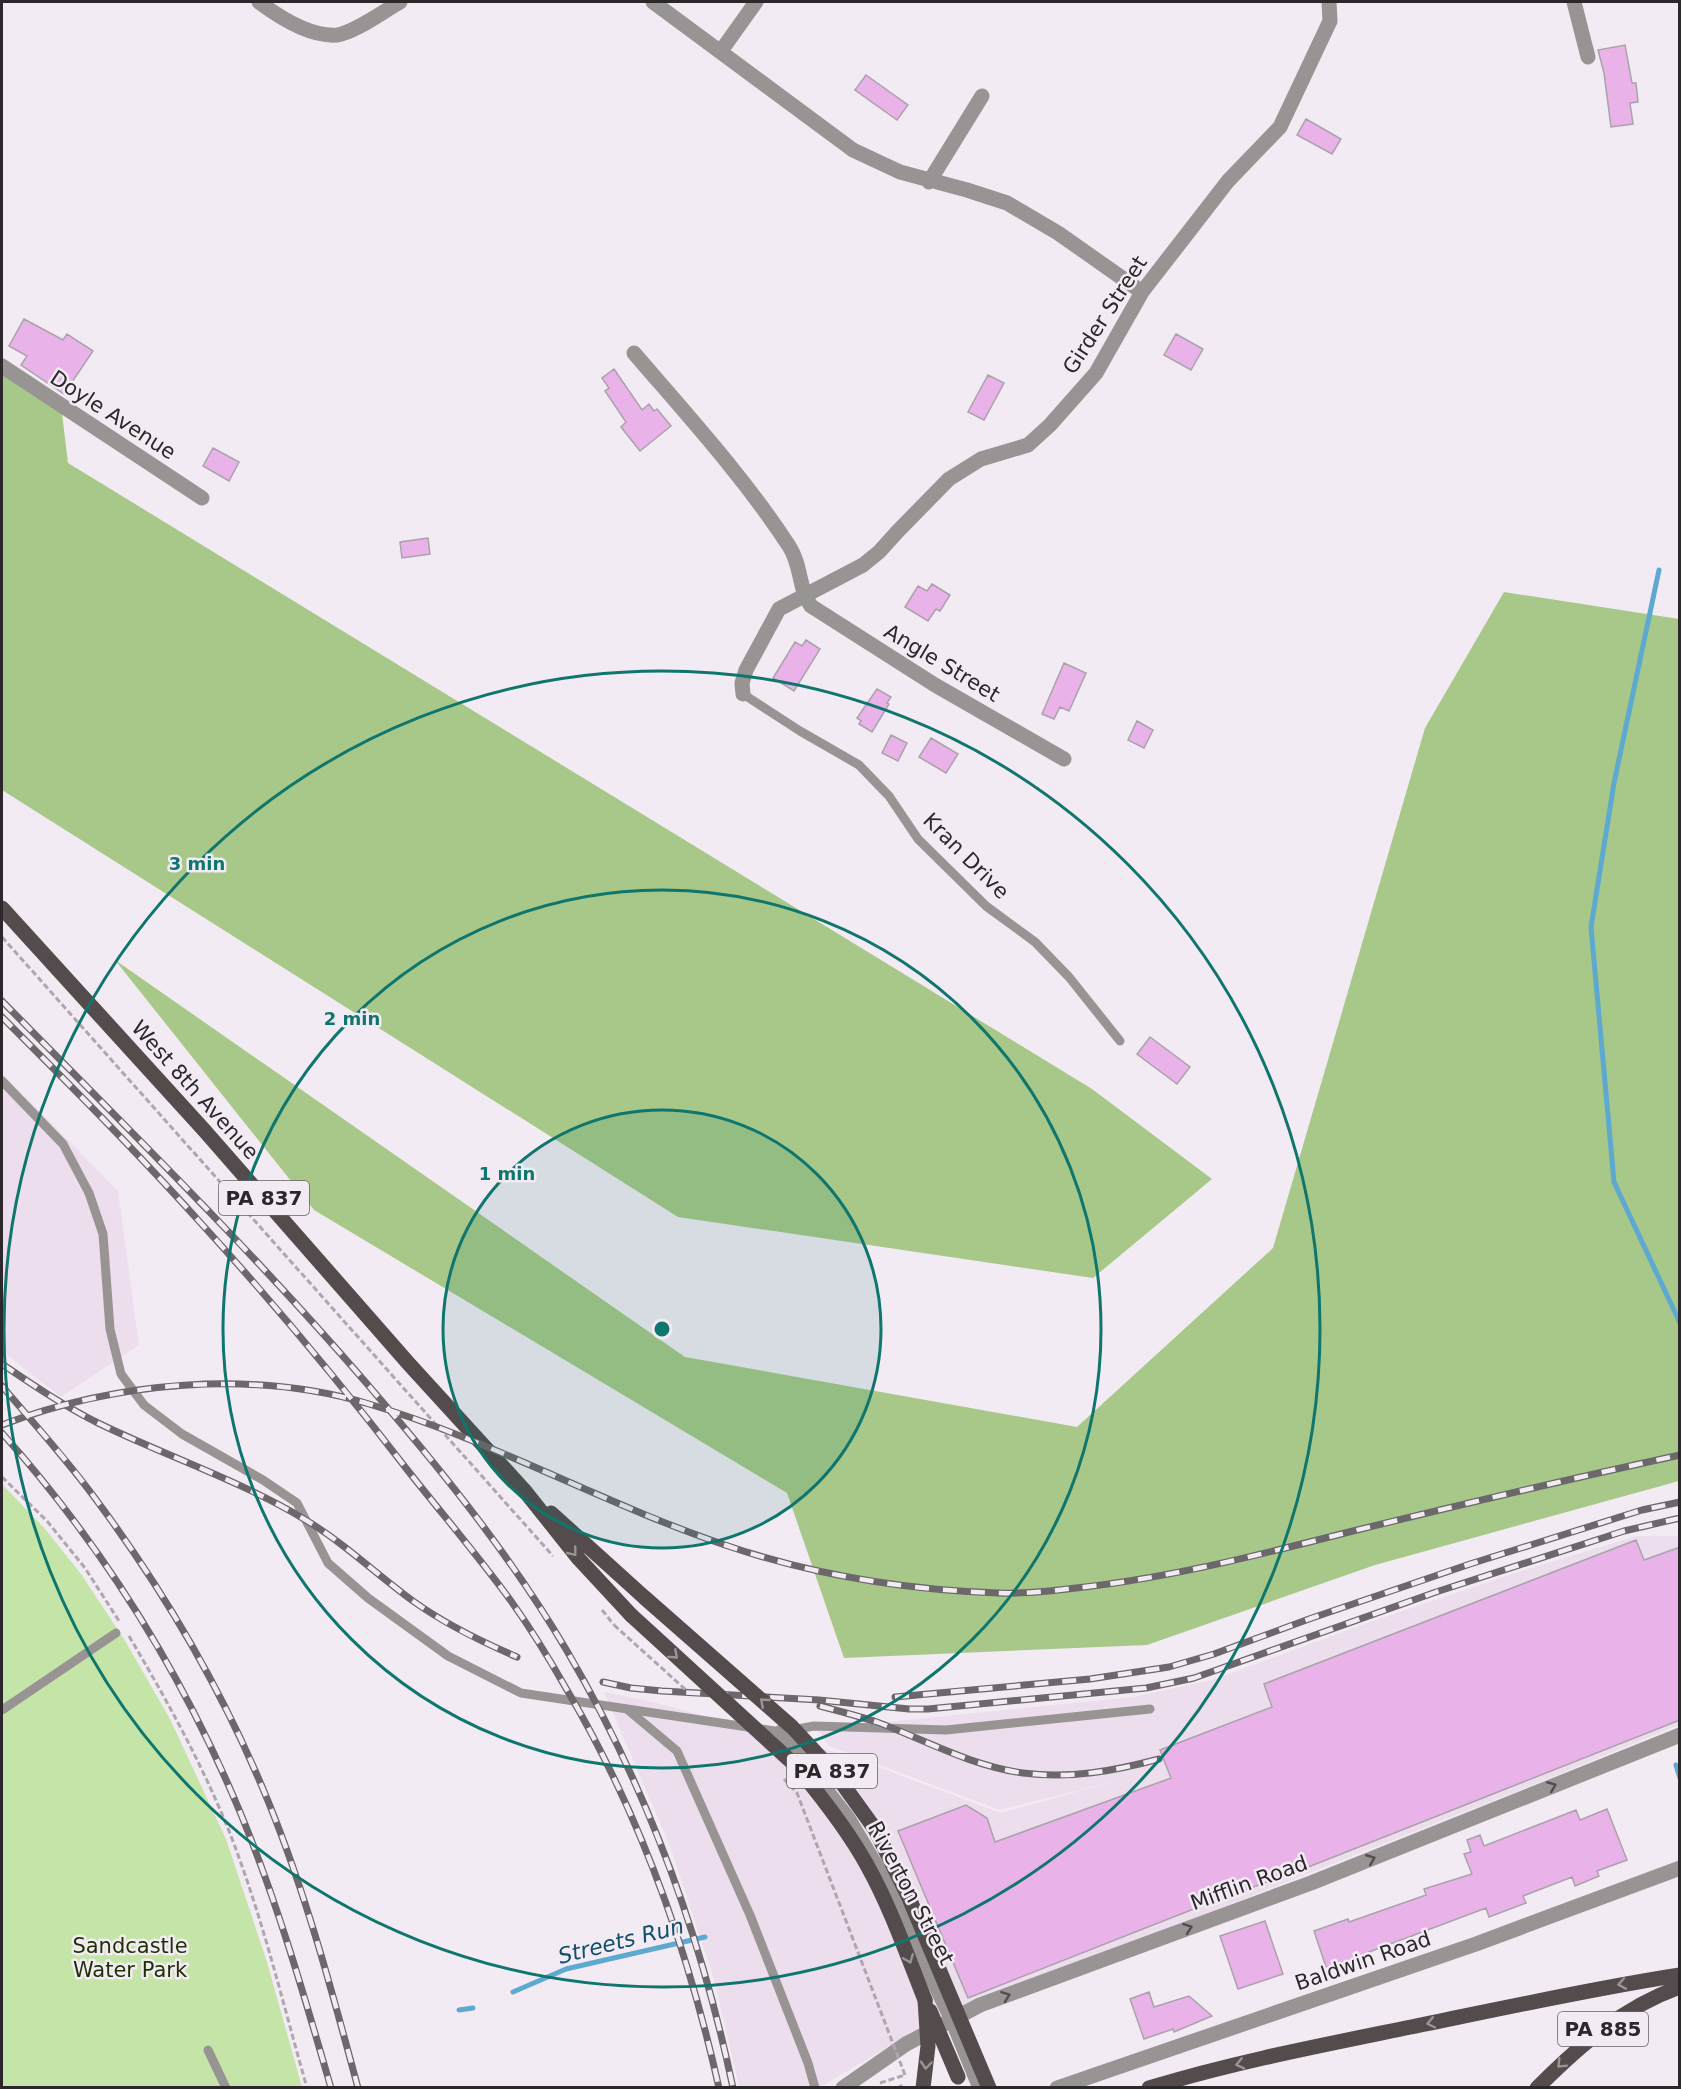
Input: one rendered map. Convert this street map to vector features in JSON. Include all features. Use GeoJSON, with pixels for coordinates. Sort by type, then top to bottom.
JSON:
{"type":"FeatureCollection","features":[{"type":"Feature","properties":{"kind":"main road","name":"West 8th Avenue"},"geometry":{"type":"LineString","coordinates":[[2,908],[204,1130],[409,1364],[524,1490]]}},
{"type":"Feature","properties":{"kind":"main road","name":"PA 837"},"geometry":{"type":"LineString","coordinates":[[524,1490],[584,1540],[645,1598],[792,1727],[834,1772],[875,1829],[909,1898],[989,2088]]}},
{"type":"Feature","properties":{"kind":"main road","name":"PA 837"},"geometry":{"type":"LineString","coordinates":[[524,1490],[579,1559],[631,1615],[795,1765],[824,1800],[867,1865],[896,1926],[925,2000],[928,2046],[923,2088]]}},
{"type":"Feature","properties":{"kind":"main road"},"geometry":{"type":"LineString","coordinates":[[1149,2088],[1178,2079],[1348,2040],[1621,1984],[1680,1975]]}},
{"type":"Feature","properties":{"kind":"main road","name":"PA 885"},"geometry":{"type":"LineString","coordinates":[[1537,2088],[1571,2054],[1604,2028],[1636,2007],[1680,1987]]}},
{"type":"Feature","properties":{"kind":"main road"},"geometry":{"type":"LineString","coordinates":[[925,2000],[960,2084]]}},
{"type":"Feature","properties":{"kind":"street"},"geometry":{"type":"LineString","coordinates":[[259,2],[306,30],[337,35],[353,29],[400,2]]}},
{"type":"Feature","properties":{"kind":"street"},"geometry":{"type":"LineString","coordinates":[[653,2],[854,150],[900,172],[1007,203],[1058,233],[1142,291]]}},
{"type":"Feature","properties":{"kind":"street"},"geometry":{"type":"LineString","coordinates":[[721,51],[756,2]]}},
{"type":"Feature","properties":{"kind":"street","name":"Girder Street"},"geometry":{"type":"LineString","coordinates":[[804,595],[862,566],[879,552],[949,479],[981,459],[1028,445],[1050,425],[1096,373],[1142,291],[1228,181],[1280,127],[1330,21],[1329,2]]}},
{"type":"Feature","properties":{"kind":"street"},"geometry":{"type":"LineString","coordinates":[[1574,2],[1588,57]]}},
{"type":"Feature","properties":{"kind":"street"},"geometry":{"type":"LineString","coordinates":[[929,182],[982,96]]}},
{"type":"Feature","properties":{"kind":"street"},"geometry":{"type":"LineString","coordinates":[[634,353],[746,484],[791,549],[800,572],[804,595],[779,609],[746,670],[742,683],[743,694]]}},
{"type":"Feature","properties":{"kind":"street","name":"Doyle Avenue"},"geometry":{"type":"LineString","coordinates":[[2,366],[202,498]]}},
{"type":"Feature","properties":{"kind":"street","name":"Angle Street"},"geometry":{"type":"LineString","coordinates":[[804,595],[812,606],[935,685],[1064,759]]}},
{"type":"Feature","properties":{"kind":"street","name":"Riverton Street"},"geometry":{"type":"LineString","coordinates":[[781,1732],[848,1818],[885,1882],[952,2020],[980,2088]]}},
{"type":"Feature","properties":{"kind":"street","name":"Mifflin Road"},"geometry":{"type":"LineString","coordinates":[[843,2088],[906,2044],[980,2005],[1311,1883],[1680,1735]]}},
{"type":"Feature","properties":{"kind":"street","name":"Baldwin Road"},"geometry":{"type":"LineString","coordinates":[[1058,2088],[1476,1944],[1680,1868]]}},
{"type":"Feature","properties":{"kind":"lane","name":"Kran Drive"},"geometry":{"type":"LineString","coordinates":[[743,694],[800,731],[859,765],[889,796],[918,838],[986,906],[1035,942],[1049,956],[1069,977],[1120,1041]]}},
{"type":"Feature","properties":{"kind":"lane"},"geometry":{"type":"LineString","coordinates":[[2,1081],[63,1144],[90,1193],[103,1234],[110,1329],[122,1374],[144,1406],[182,1434],[263,1480],[297,1503],[328,1563],[368,1599],[448,1656],[521,1693],[781,1732],[814,1726],[946,1730],[1150,1709]]}},
{"type":"Feature","properties":{"kind":"lane"},"geometry":{"type":"LineString","coordinates":[[2,1710],[116,1633]]}},
{"type":"Feature","properties":{"kind":"lane"},"geometry":{"type":"LineString","coordinates":[[625,1707],[677,1751],[750,1915],[808,2063],[815,2088]]}},
{"type":"Feature","properties":{"kind":"lane"},"geometry":{"type":"LineString","coordinates":[[208,2049],[226,2088]]}},
{"type":"Feature","properties":{"kind":"path"},"geometry":{"type":"LineString","coordinates":[[2,938],[554,1557]]}},
{"type":"Feature","properties":{"kind":"path"},"geometry":{"type":"LineString","coordinates":[[2,1477],[48,1521],[85,1568],[159,1686],[193,1752],[227,1827],[258,1914],[307,2088]]}},
{"type":"Feature","properties":{"kind":"path"},"geometry":{"type":"LineString","coordinates":[[597,1605],[614,1625]]}},
{"type":"Feature","properties":{"kind":"path"},"geometry":{"type":"LineString","coordinates":[[783,1777],[797,1793],[905,2075],[872,2086]]}},
{"type":"Feature","properties":{"kind":"path"},"geometry":{"type":"LineString","coordinates":[[897,2088],[903,2085],[903,2088]]}},
{"type":"Feature","properties":{"kind":"shaded area"},"geometry":{"type":"Polygon","coordinates":[[[2,1073],[118,1191],[139,1345],[61,1397],[2,1351],[2,1073]]]}},
{"type":"Feature","properties":{"kind":"shaded area"},"geometry":{"type":"Polygon","coordinates":[[[1636,1536],[1679,1536],[1679,1725],[1518,1791],[971,2006],[913,2032],[822,2086],[739,2087],[715,1982],[670,1846],[604,1692],[653,1702],[846,1755],[1001,1813],[1119,1780],[1000,1810],[829,1746],[817,1729],[1133,1697],[1212,1680],[1370,1622],[1515,1573],[1636,1536]]]}},
{"type":"Feature","properties":{"kind":"green space"},"geometry":{"type":"Polygon","coordinates":[[[2,370],[61,405],[68,463],[1092,1089],[1212,1179],[1093,1278],[678,1217],[2,790],[2,370]]]}},
{"type":"Feature","properties":{"kind":"green space"},"geometry":{"type":"Polygon","coordinates":[[[1504,592],[1679,619],[1679,1481],[1375,1565],[1147,1645],[844,1658],[787,1493],[314,1210],[115,960],[685,1357],[1077,1427],[1273,1248],[1425,728],[1504,592]]]}},
{"type":"Feature","properties":{"kind":"green space","name":"Sandcastle Water Park"},"geometry":{"type":"Polygon","coordinates":[[[2,1484],[46,1530],[81,1574],[124,1639],[170,1719],[226,1839],[267,1962],[302,2087],[2,2087],[2,1484]]]}},
{"type":"Feature","properties":{"kind":"building"},"geometry":{"type":"Polygon","coordinates":[[[1625,45],[1632,83],[1636,83],[1638,102],[1630,103],[1633,124],[1611,127],[1604,73],[1598,50],[1625,45]]]}},
{"type":"Feature","properties":{"kind":"building"},"geometry":{"type":"Polygon","coordinates":[[[866,75],[908,105],[897,120],[855,90],[866,75]]]}},
{"type":"Feature","properties":{"kind":"building"},"geometry":{"type":"Polygon","coordinates":[[[1306,119],[1341,139],[1332,154],[1297,135],[1306,119]]]}},
{"type":"Feature","properties":{"kind":"building"},"geometry":{"type":"Polygon","coordinates":[[[24,319],[63,340],[67,334],[93,351],[64,394],[21,365],[27,356],[9,346],[24,319]]]}},
{"type":"Feature","properties":{"kind":"building"},"geometry":{"type":"Polygon","coordinates":[[[1176,334],[1203,349],[1191,370],[1164,355],[1176,334]]]}},
{"type":"Feature","properties":{"kind":"building"},"geometry":{"type":"Polygon","coordinates":[[[614,369],[642,410],[649,404],[654,411],[657,409],[671,426],[640,451],[621,427],[626,422],[605,391],[609,388],[602,378],[614,369]]]}},
{"type":"Feature","properties":{"kind":"building"},"geometry":{"type":"Polygon","coordinates":[[[988,375],[1004,383],[984,420],[968,412],[988,375]]]}},
{"type":"Feature","properties":{"kind":"building"},"geometry":{"type":"Polygon","coordinates":[[[213,448],[239,462],[229,481],[203,466],[213,448]]]}},
{"type":"Feature","properties":{"kind":"building"},"geometry":{"type":"Polygon","coordinates":[[[428,538],[430,554],[402,558],[400,542],[428,538]]]}},
{"type":"Feature","properties":{"kind":"building"},"geometry":{"type":"Polygon","coordinates":[[[932,584],[950,595],[940,611],[936,609],[928,621],[905,607],[918,586],[927,591],[932,584]]]}},
{"type":"Feature","properties":{"kind":"building"},"geometry":{"type":"Polygon","coordinates":[[[806,640],[820,649],[794,691],[773,678],[795,642],[802,646],[806,640]]]}},
{"type":"Feature","properties":{"kind":"building"},"geometry":{"type":"Polygon","coordinates":[[[1064,663],[1086,673],[1069,711],[1060,707],[1054,719],[1042,714],[1064,663]]]}},
{"type":"Feature","properties":{"kind":"building"},"geometry":{"type":"Polygon","coordinates":[[[877,689],[891,697],[872,732],[859,724],[861,721],[857,718],[877,689]]]}},
{"type":"Feature","properties":{"kind":"building"},"geometry":{"type":"Polygon","coordinates":[[[1137,721],[1153,730],[1144,748],[1128,740],[1137,721]]]}},
{"type":"Feature","properties":{"kind":"building"},"geometry":{"type":"Polygon","coordinates":[[[891,735],[907,743],[898,761],[882,753],[891,735]]]}},
{"type":"Feature","properties":{"kind":"building"},"geometry":{"type":"Polygon","coordinates":[[[931,738],[958,754],[946,773],[919,757],[931,738]]]}},
{"type":"Feature","properties":{"kind":"building"},"geometry":{"type":"Polygon","coordinates":[[[1150,1037],[1190,1067],[1177,1084],[1137,1054],[1150,1037]]]}},
{"type":"Feature","properties":{"kind":"building"},"geometry":{"type":"Polygon","coordinates":[[[1636,1540],[1644,1560],[1680,1547],[1680,1720],[1288,1875],[1219,1899],[968,1998],[898,1831],[966,1805],[987,1818],[995,1842],[1171,1778],[1160,1750],[1272,1707],[1264,1684],[1636,1540]]]}},
{"type":"Feature","properties":{"kind":"building"},"geometry":{"type":"Polygon","coordinates":[[[1607,1809],[1627,1860],[1597,1871],[1599,1876],[1575,1886],[1572,1877],[1523,1896],[1526,1903],[1489,1917],[1486,1908],[1326,1967],[1314,1931],[1348,1919],[1349,1922],[1426,1895],[1424,1889],[1472,1874],[1464,1854],[1471,1852],[1467,1840],[1480,1835],[1484,1846],[1576,1810],[1580,1820],[1607,1809]]]}},
{"type":"Feature","properties":{"kind":"building"},"geometry":{"type":"Polygon","coordinates":[[[1265,1921],[1283,1974],[1238,1989],[1220,1936],[1265,1921]]]}},
{"type":"Feature","properties":{"kind":"building"},"geometry":{"type":"Polygon","coordinates":[[[1149,1992],[1154,2007],[1189,1996],[1212,2016],[1174,2032],[1173,2029],[1144,2039],[1130,1999],[1149,1992]]]}},
{"type":"Feature","properties":{"kind":"waterway"},"geometry":{"type":"LineString","coordinates":[[1659,570],[1614,783],[1591,927],[1614,1182],[1680,1323]]}},
{"type":"Feature","properties":{"kind":"waterway"},"geometry":{"type":"LineString","coordinates":[[1676,1765],[1680,1778]]}},
{"type":"Feature","properties":{"kind":"waterway","name":"Streets Run"},"geometry":{"type":"LineString","coordinates":[[513,1992],[566,1969],[705,1937]]}},
{"type":"Feature","properties":{"kind":"waterway","name":"Streets Run"},"geometry":{"type":"LineString","coordinates":[[459,2010],[473,2008]]}},
{"type":"Feature","properties":{"kind":"railway"},"geometry":{"type":"LineString","coordinates":[[2,1001],[194,1196],[335,1347],[455,1490],[525,1585],[596,1702],[646,1808],[668,1863],[705,1974],[733,2088]]}},
{"type":"Feature","properties":{"kind":"railway"},"geometry":{"type":"LineString","coordinates":[[2,1017],[150,1168],[253,1281],[358,1407],[526,1622],[593,1736],[639,1833],[676,1933],[707,2036],[719,2088]]}},
{"type":"Feature","properties":{"kind":"railway"},"geometry":{"type":"LineString","coordinates":[[2,1364],[98,1423],[254,1492],[304,1519],[425,1609],[463,1632],[517,1657]]}},
{"type":"Feature","properties":{"kind":"railway"},"geometry":{"type":"LineString","coordinates":[[2,1425],[45,1410],[90,1399],[137,1390],[184,1385],[278,1386],[325,1393],[369,1404],[459,1435],[635,1511],[758,1556],[860,1579],[929,1588],[1008,1593],[1111,1584],[1180,1572],[1680,1455]]}},
{"type":"Feature","properties":{"kind":"railway"},"geometry":{"type":"LineString","coordinates":[[2,1386],[77,1474],[125,1540],[172,1611],[214,1685],[251,1762],[282,1836],[328,1979],[358,2088]]}},
{"type":"Feature","properties":{"kind":"railway"},"geometry":{"type":"LineString","coordinates":[[2,1433],[39,1476],[106,1565],[137,1612],[192,1710],[240,1812],[266,1880],[331,2088]]}},
{"type":"Feature","properties":{"kind":"railway"},"geometry":{"type":"LineString","coordinates":[[895,1697],[1090,1679],[1169,1667],[1214,1654],[1470,1564],[1642,1510],[1680,1502]]}},
{"type":"Feature","properties":{"kind":"railway"},"geometry":{"type":"LineString","coordinates":[[603,1682],[662,1691],[819,1700],[909,1709],[1146,1688],[1194,1678],[1436,1592],[1624,1531],[1680,1518]]}},
{"type":"Feature","properties":{"kind":"railway"},"geometry":{"type":"LineString","coordinates":[[820,1706],[877,1722],[985,1765],[1023,1773],[1040,1775],[1092,1773],[1159,1759]]}}]}
